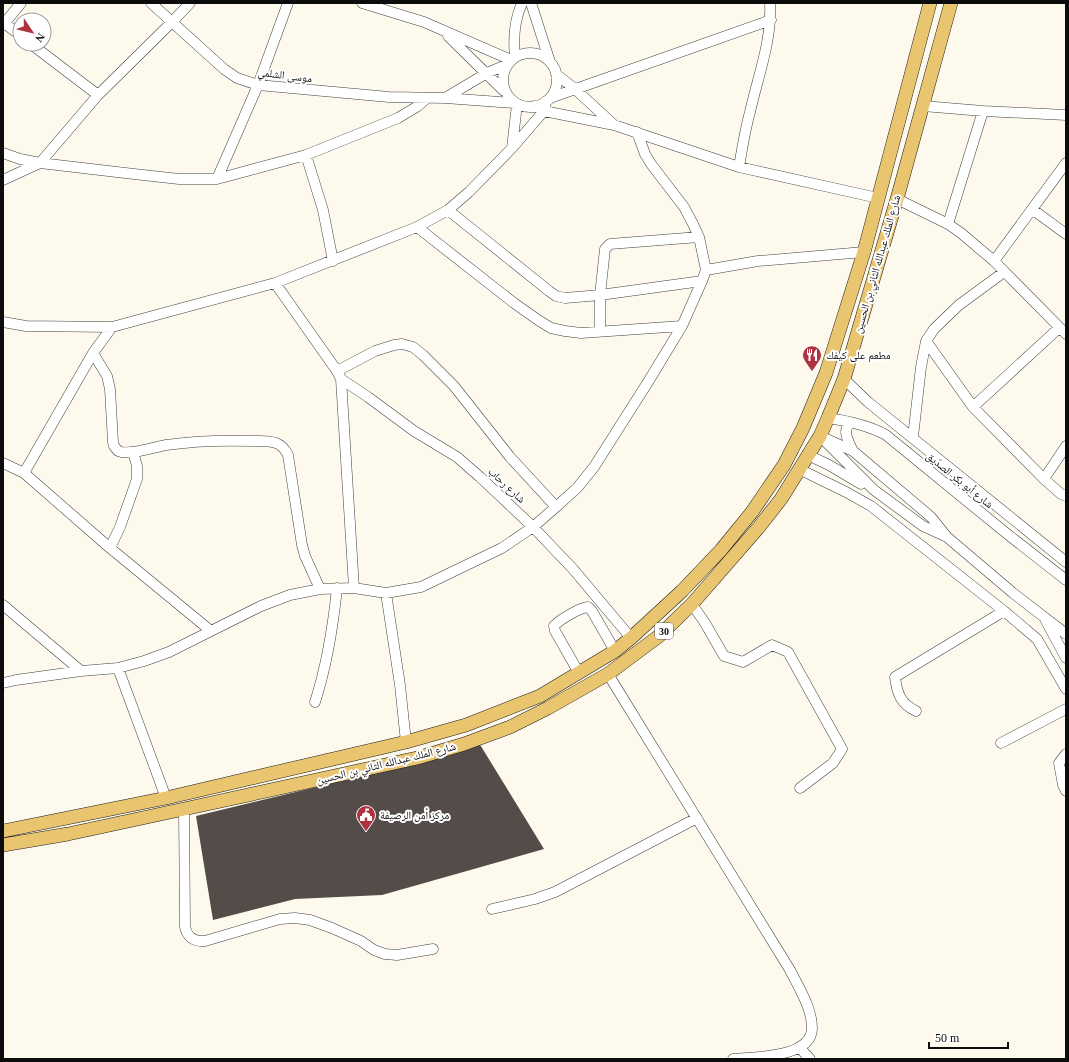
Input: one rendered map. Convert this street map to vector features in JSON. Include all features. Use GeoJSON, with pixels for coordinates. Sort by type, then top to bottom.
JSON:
{"type":"FeatureCollection","features":[{"type":"Feature","properties":{"kind":"main road","name":"شارع الملك عبدالله الثاني بن الحسين"},"geometry":{"type":"LineString","coordinates":[[3,831],[166,798],[342,758],[466,725],[540,696],[615,651],[631,638],[682,591],[721,550],[752,512],[784,465],[803,428],[826,373],[864,252],[930,3]]}},
{"type":"Feature","properties":{"kind":"main road","name":"شارع الملك عبدالله الثاني بن الحسين"},"geometry":{"type":"LineString","coordinates":[[3,845],[68,834],[417,758],[464,744],[510,727],[548,708],[608,674],[659,636],[692,604],[759,527],[780,499],[820,436],[844,379],[897,199],[951,3]]}},
{"type":"Feature","properties":{"kind":"main road"},"geometry":{"type":"LineString","coordinates":[[803,428],[820,436]]}},
{"type":"Feature","properties":{"kind":"main road"},"geometry":{"type":"LineString","coordinates":[[342,758],[346,773]]}},
{"type":"Feature","properties":{"kind":"main road"},"geometry":{"type":"LineString","coordinates":[[65,819],[68,834]]}},
{"type":"Feature","properties":{"kind":"street"},"geometry":{"type":"LineString","coordinates":[[4,24],[22,3]]}},
{"type":"Feature","properties":{"kind":"street","name":"موسى الشلمي"},"geometry":{"type":"LineString","coordinates":[[151,3],[224,69],[237,78],[258,85],[353,94],[516,103]]}},
{"type":"Feature","properties":{"kind":"street"},"geometry":{"type":"LineString","coordinates":[[3,187],[5,178],[40,163],[98,95],[190,3]]}},
{"type":"Feature","properties":{"kind":"street"},"geometry":{"type":"LineString","coordinates":[[217,179],[258,85],[288,3]]}},
{"type":"Feature","properties":{"kind":"street"},"geometry":{"type":"LineString","coordinates":[[362,3],[424,22],[511,60]]}},
{"type":"Feature","properties":{"kind":"street"},"geometry":{"type":"LineString","coordinates":[[506,92],[503,86],[503,76],[511,60],[513,36],[518,13],[522,3]]}},
{"type":"Feature","properties":{"kind":"street"},"geometry":{"type":"LineString","coordinates":[[531,3],[550,62],[556,74],[575,89],[614,126]]}},
{"type":"Feature","properties":{"kind":"street"},"geometry":{"type":"LineString","coordinates":[[739,167],[750,113],[767,49],[771,20],[770,3]]}},
{"type":"Feature","properties":{"kind":"street"},"geometry":{"type":"LineString","coordinates":[[442,31],[487,73],[516,103],[527,107],[547,104],[575,89],[771,20]]}},
{"type":"Feature","properties":{"kind":"street"},"geometry":{"type":"LineString","coordinates":[[42,52],[98,95]]}},
{"type":"Feature","properties":{"kind":"street"},"geometry":{"type":"LineString","coordinates":[[445,98],[524,53],[534,53],[543,56],[550,62]]}},
{"type":"Feature","properties":{"kind":"street"},"geometry":{"type":"LineString","coordinates":[[3,322],[26,326],[112,327],[274,283],[417,227],[448,210],[469,192],[512,148],[547,104],[556,87],[556,74]]}},
{"type":"Feature","properties":{"kind":"street"},"geometry":{"type":"LineString","coordinates":[[3,153],[20,159],[40,163],[180,179],[217,179],[306,155],[398,118],[418,106],[427,98]]}},
{"type":"Feature","properties":{"kind":"street"},"geometry":{"type":"LineString","coordinates":[[512,148],[516,103]]}},
{"type":"Feature","properties":{"kind":"street"},"geometry":{"type":"LineString","coordinates":[[547,104],[637,132],[739,167],[878,198]]}},
{"type":"Feature","properties":{"kind":"street"},"geometry":{"type":"LineString","coordinates":[[923,106],[983,111],[1066,115]]}},
{"type":"Feature","properties":{"kind":"street"},"geometry":{"type":"LineString","coordinates":[[948,224],[983,111]]}},
{"type":"Feature","properties":{"kind":"street"},"geometry":{"type":"LineString","coordinates":[[3,684],[16,680],[81,671],[118,668],[169,652],[261,606],[290,595],[320,589],[337,588],[354,588],[386,593],[414,589],[428,584],[502,548],[533,527],[556,507],[577,488],[594,467],[682,326],[706,270],[699,237],[684,207],[651,164],[645,154],[637,132]]}},
{"type":"Feature","properties":{"kind":"street"},"geometry":{"type":"LineString","coordinates":[[306,155],[323,210],[333,260]]}},
{"type":"Feature","properties":{"kind":"street"},"geometry":{"type":"LineString","coordinates":[[994,261],[1032,209],[1063,173],[1066,163]]}},
{"type":"Feature","properties":{"kind":"street"},"geometry":{"type":"LineString","coordinates":[[897,199],[948,224],[961,233],[994,261],[1063,331],[974,407]]}},
{"type":"Feature","properties":{"kind":"street"},"geometry":{"type":"LineString","coordinates":[[1032,209],[1066,234]]}},
{"type":"Feature","properties":{"kind":"street"},"geometry":{"type":"LineString","coordinates":[[448,210],[556,296],[565,298],[702,280]]}},
{"type":"Feature","properties":{"kind":"street"},"geometry":{"type":"LineString","coordinates":[[417,227],[514,303],[551,328],[581,333],[682,326]]}},
{"type":"Feature","properties":{"kind":"street"},"geometry":{"type":"LineString","coordinates":[[600,331],[600,294],[605,249],[610,244],[699,237]]}},
{"type":"Feature","properties":{"kind":"street"},"geometry":{"type":"LineString","coordinates":[[706,270],[758,261],[864,252]]}},
{"type":"Feature","properties":{"kind":"street"},"geometry":{"type":"LineString","coordinates":[[913,437],[921,367],[926,341],[934,329],[959,305],[1004,272]]}},
{"type":"Feature","properties":{"kind":"street"},"geometry":{"type":"LineString","coordinates":[[274,283],[339,375],[354,588]]}},
{"type":"Feature","properties":{"kind":"street"},"geometry":{"type":"LineString","coordinates":[[24,473],[93,353],[112,327]]}},
{"type":"Feature","properties":{"kind":"street"},"geometry":{"type":"LineString","coordinates":[[926,341],[974,407],[1044,479],[1061,494],[1066,496]]}},
{"type":"Feature","properties":{"kind":"street"},"geometry":{"type":"LineString","coordinates":[[339,375],[375,351],[402,344],[413,347],[454,386],[510,457],[556,507]]}},
{"type":"Feature","properties":{"kind":"street"},"geometry":{"type":"LineString","coordinates":[[93,353],[107,376],[110,389],[114,446],[118,452],[133,452],[166,445],[239,440],[269,441],[279,444],[285,448],[288,455],[302,545],[305,556],[320,589]]}},
{"type":"Feature","properties":{"kind":"street","name":"شارع رحاب"},"geometry":{"type":"LineString","coordinates":[[339,375],[414,431],[457,457],[480,477],[533,527],[573,569],[631,638]]}},
{"type":"Feature","properties":{"kind":"street","name":"شارع أبو بكر الصدّيق"},"geometry":{"type":"LineString","coordinates":[[844,379],[868,402],[1066,562]]}},
{"type":"Feature","properties":{"kind":"street","name":"شارع أبو بكر الصدّيق"},"geometry":{"type":"LineString","coordinates":[[828,418],[861,424],[886,435],[1066,580]]}},
{"type":"Feature","properties":{"kind":"street"},"geometry":{"type":"LineString","coordinates":[[850,422],[847,425],[845,433],[853,451]]}},
{"type":"Feature","properties":{"kind":"street"},"geometry":{"type":"LineString","coordinates":[[820,436],[853,451],[931,517],[947,537],[1044,618],[1062,631],[1066,640]]}},
{"type":"Feature","properties":{"kind":"street"},"geometry":{"type":"LineString","coordinates":[[820,436],[874,490],[923,526],[947,537]]}},
{"type":"Feature","properties":{"kind":"street"},"geometry":{"type":"LineString","coordinates":[[1044,479],[1066,446]]}},
{"type":"Feature","properties":{"kind":"street"},"geometry":{"type":"LineString","coordinates":[[110,548],[120,527],[137,479],[137,466],[133,452]]}},
{"type":"Feature","properties":{"kind":"street"},"geometry":{"type":"LineString","coordinates":[[808,455],[874,490]]}},
{"type":"Feature","properties":{"kind":"street"},"geometry":{"type":"LineString","coordinates":[[3,463],[24,473],[110,548],[211,631]]}},
{"type":"Feature","properties":{"kind":"street"},"geometry":{"type":"LineString","coordinates":[[799,469],[871,506],[1004,611],[1037,639],[1066,689]]}},
{"type":"Feature","properties":{"kind":"street"},"geometry":{"type":"LineString","coordinates":[[315,702],[323,678],[334,622],[337,588]]}},
{"type":"Feature","properties":{"kind":"street"},"geometry":{"type":"LineString","coordinates":[[386,593],[400,685],[406,742]]}},
{"type":"Feature","properties":{"kind":"street"},"geometry":{"type":"LineString","coordinates":[[692,604],[724,656],[743,662],[772,645],[788,652],[842,749],[833,763],[800,788]]}},
{"type":"Feature","properties":{"kind":"street"},"geometry":{"type":"LineString","coordinates":[[3,605],[81,671]]}},
{"type":"Feature","properties":{"kind":"street"},"geometry":{"type":"LineString","coordinates":[[579,673],[555,631],[554,626],[558,622],[582,608],[588,607],[592,611],[615,651]]}},
{"type":"Feature","properties":{"kind":"street"},"geometry":{"type":"LineString","coordinates":[[916,711],[907,706],[897,690],[895,677],[1004,611]]}},
{"type":"Feature","properties":{"kind":"street"},"geometry":{"type":"LineString","coordinates":[[1044,618],[1066,658]]}},
{"type":"Feature","properties":{"kind":"street"},"geometry":{"type":"LineString","coordinates":[[118,668],[166,798]]}},
{"type":"Feature","properties":{"kind":"street"},"geometry":{"type":"LineString","coordinates":[[608,674],[790,970],[810,1016],[812,1029],[810,1037],[800,1048],[787,1053],[771,1056],[733,1059]]}},
{"type":"Feature","properties":{"kind":"street"},"geometry":{"type":"LineString","coordinates":[[1002,743],[1066,709]]}},
{"type":"Feature","properties":{"kind":"street"},"geometry":{"type":"LineString","coordinates":[[1066,754],[1059,763],[1063,785],[1066,791]]}},
{"type":"Feature","properties":{"kind":"street"},"geometry":{"type":"LineString","coordinates":[[184,809],[185,927],[187,934],[193,940],[205,941],[280,919],[295,918],[310,920],[332,928],[347,934],[374,950],[385,954],[398,955],[433,949]]}},
{"type":"Feature","properties":{"kind":"street"},"geometry":{"type":"LineString","coordinates":[[492,909],[535,899],[555,892],[696,818]]}},
{"type":"Feature","properties":{"kind":"street"},"geometry":{"type":"LineString","coordinates":[[800,1048],[810,1059]]}},
{"type":"Feature","properties":{"kind":"building","name":"مركز أمن الرصيفة"},"geometry":{"type":"Polygon","coordinates":[[[479,743],[544,849],[382,895],[295,899],[213,920],[196,816],[329,784],[479,743]]]}},
{"type":"Feature","properties":{"kind":"place","name":"مطعم على كيفك"},"geometry":{"type":"Point","coordinates":[812,372]}},
{"type":"Feature","properties":{"kind":"place","name":"مركز أمن الرصيفة"},"geometry":{"type":"Point","coordinates":[366,832]}}]}
